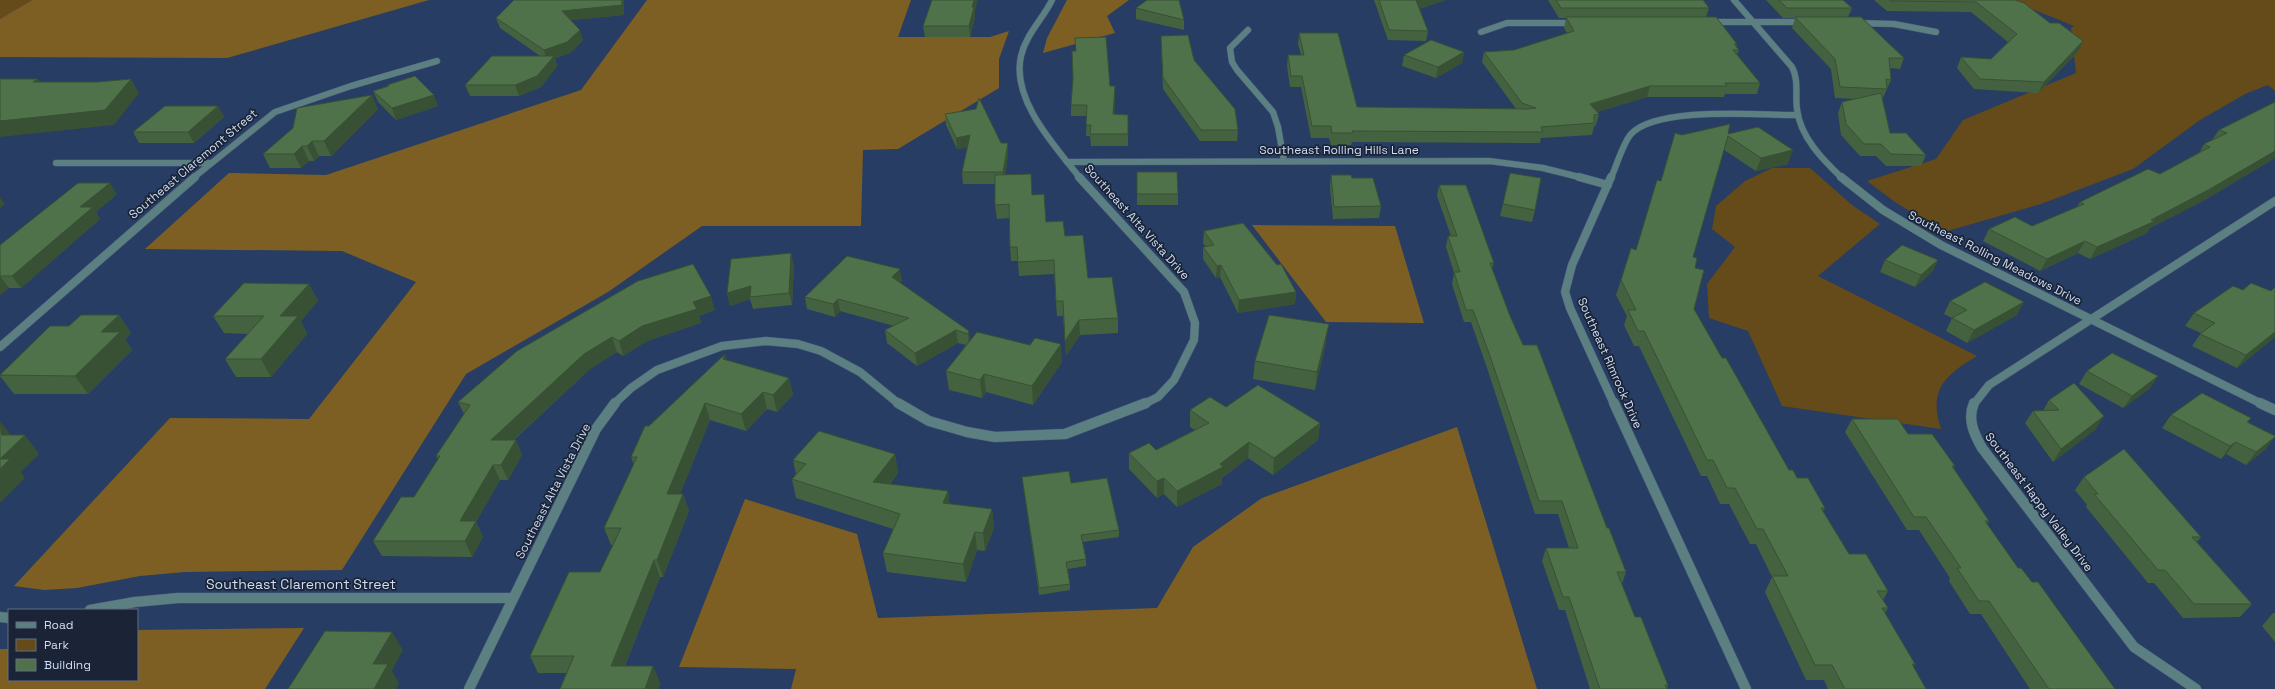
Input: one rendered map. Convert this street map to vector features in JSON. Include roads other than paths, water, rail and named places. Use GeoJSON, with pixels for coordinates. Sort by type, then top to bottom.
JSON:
{"type":"FeatureCollection","features":[{"type":"Feature","properties":{"kind":"street","name":"Southeast Alta Vista Drive"},"geometry":{"type":"LineString","coordinates":[[469,689],[596,429],[613,405],[631,388],[657,370],[722,346],[766,341],[804,346],[821,351],[860,372],[901,405],[929,421],[967,432],[995,437],[1065,434],[1134,409],[1158,397],[1174,380],[1194,340],[1195,323],[1184,292],[1092,194],[1047,136],[1029,107],[1022,80],[1021,56],[1030,34],[1048,9],[1052,0]]}},
{"type":"Feature","properties":{"kind":"street","name":"Southeast Rolling Meadows Drive"},"geometry":{"type":"LineString","coordinates":[[1734,0],[1788,62],[1796,75],[1796,115],[1803,131],[1816,150],[1837,173],[1862,195],[1899,222],[2091,320],[2275,410]]}},
{"type":"Feature","properties":{"kind":"street"},"geometry":{"type":"LineString","coordinates":[[1706,22],[1814,22]]}},
{"type":"Feature","properties":{"kind":"street"},"geometry":{"type":"LineString","coordinates":[[1853,22],[1894,24],[1936,32]]}},
{"type":"Feature","properties":{"kind":"street"},"geometry":{"type":"LineString","coordinates":[[1481,32],[1507,23],[1587,23]]}},
{"type":"Feature","properties":{"kind":"street"},"geometry":{"type":"LineString","coordinates":[[1248,30],[1230,48],[1232,62],[1273,112],[1278,128],[1284,161]]}},
{"type":"Feature","properties":{"kind":"street","name":"Southeast Claremont Street"},"geometry":{"type":"LineString","coordinates":[[1,346],[211,163],[275,112],[351,86],[436,61]]}},
{"type":"Feature","properties":{"kind":"street","name":"Southeast Rimrock Drive"},"geometry":{"type":"LineString","coordinates":[[1746,689],[1570,308],[1566,292],[1572,265],[1630,135],[1640,125],[1650,121],[1679,115],[1796,115]]}},
{"type":"Feature","properties":{"kind":"street","name":"Southeast Rolling Hills Lane"},"geometry":{"type":"LineString","coordinates":[[1067,162],[1490,161],[1543,168],[1608,185]]}},
{"type":"Feature","properties":{"kind":"street"},"geometry":{"type":"LineString","coordinates":[[56,162],[211,163]]}},
{"type":"Feature","properties":{"kind":"street","name":"Southeast Happy Valley Drive"},"geometry":{"type":"LineString","coordinates":[[2196,689],[2134,647],[1975,438],[1971,419],[1976,400],[1989,385],[2275,201]]}},
{"type":"Feature","properties":{"kind":"street","name":"Southeast Claremont Street"},"geometry":{"type":"LineString","coordinates":[[96,609],[135,602],[178,598],[513,598]]}}]}
